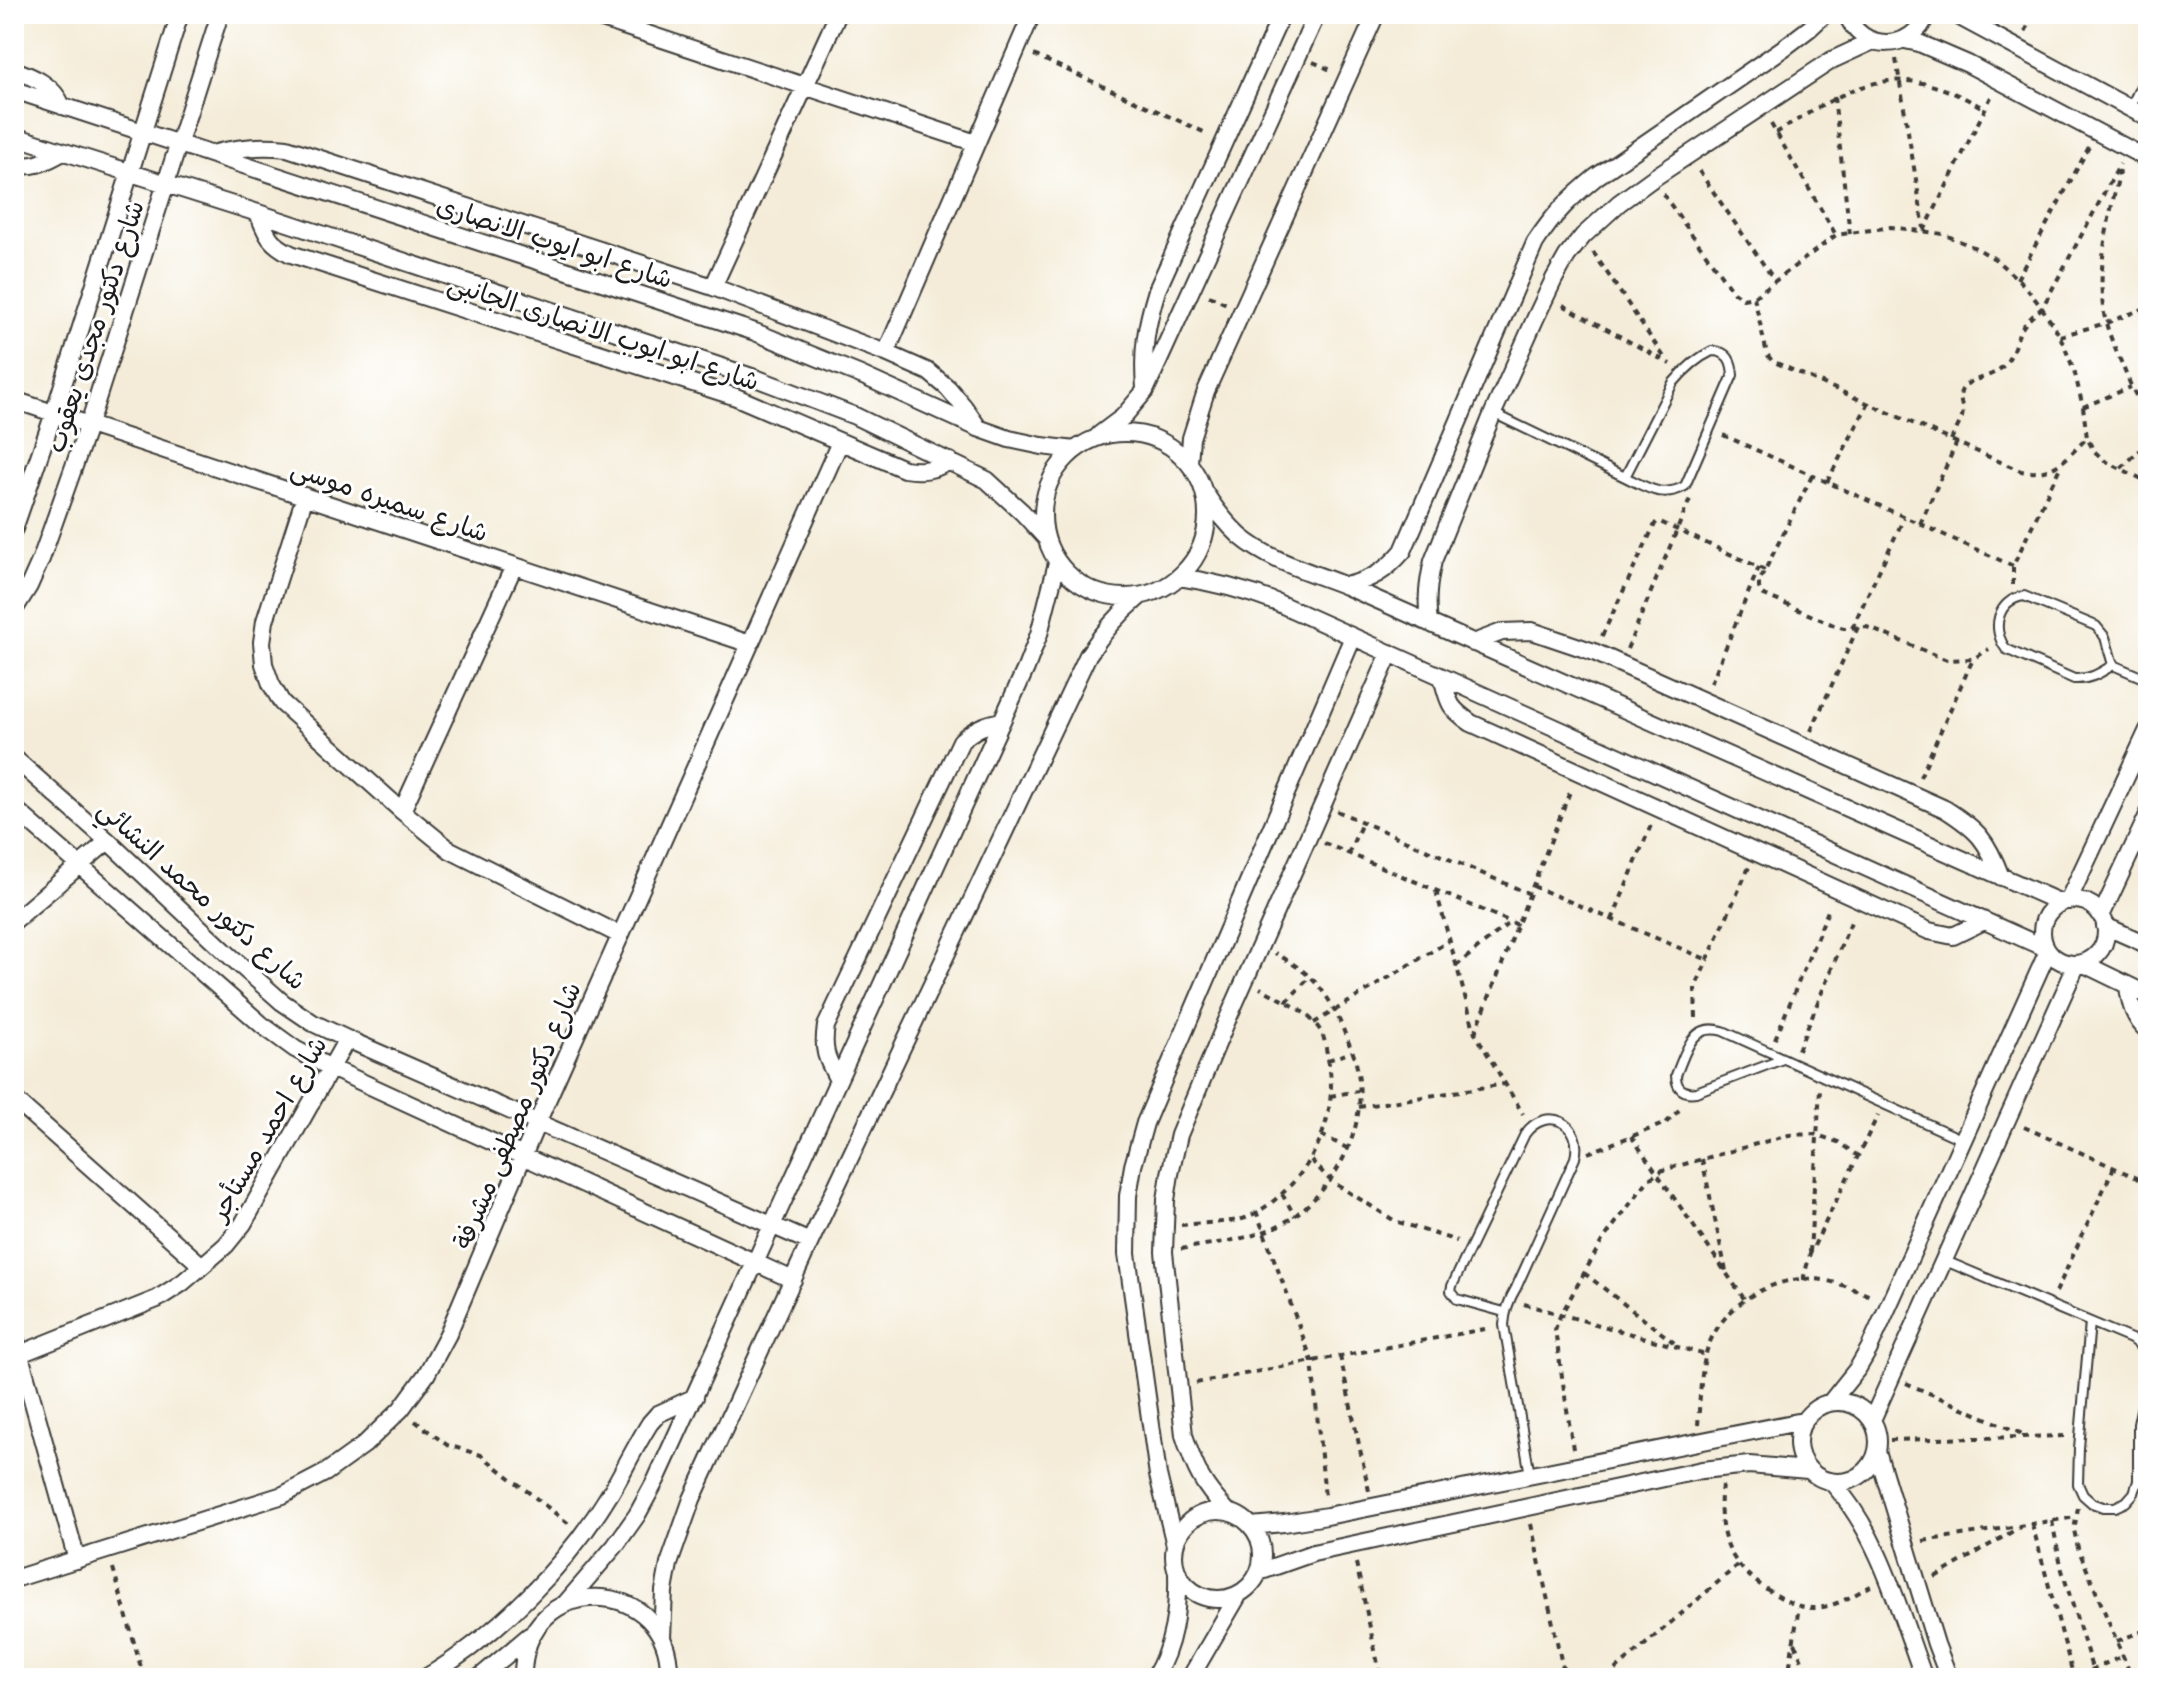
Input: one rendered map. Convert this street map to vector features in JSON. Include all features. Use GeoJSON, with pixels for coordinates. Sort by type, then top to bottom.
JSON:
{"type":"FeatureCollection","features":[{"type":"Feature","properties":{"kind":"street","name":"شارع دكتور مجدى يعقوب"},"geometry":{"type":"LineString","coordinates":[[14,529],[54,413],[180,14]]}},
{"type":"Feature","properties":{"kind":"street","name":"شارع دكتور مجدى يعقوب"},"geometry":{"type":"LineString","coordinates":[[14,610],[41,559],[89,424],[220,14]]}},
{"type":"Feature","properties":{"kind":"street"},"geometry":{"type":"LineString","coordinates":[[587,14],[976,143]]}},
{"type":"Feature","properties":{"kind":"street"},"geometry":{"type":"LineString","coordinates":[[713,287],[838,14]]}},
{"type":"Feature","properties":{"kind":"street"},"geometry":{"type":"LineString","coordinates":[[886,353],[1032,14]]}},
{"type":"Feature","properties":{"kind":"street"},"geometry":{"type":"LineString","coordinates":[[1145,391],[1143,357],[1147,323],[1157,290],[1282,14]]}},
{"type":"Feature","properties":{"kind":"street"},"geometry":{"type":"LineString","coordinates":[[1139,597],[1111,596],[1090,590],[1072,579],[1057,563],[1045,537],[1042,518],[1044,498],[1050,480],[1061,463],[1123,417],[1145,391],[1317,14]]}},
{"type":"Feature","properties":{"kind":"street"},"geometry":{"type":"LineString","coordinates":[[1189,462],[1197,414],[1376,14]]}},
{"type":"Feature","properties":{"kind":"street"},"geometry":{"type":"LineString","coordinates":[[1346,586],[1368,580],[1388,568],[1403,551],[1530,255],[1549,221],[1596,177],[1785,47],[1825,14]]}},
{"type":"Feature","properties":{"kind":"street"},"geometry":{"type":"LineString","coordinates":[[1847,14],[1863,37],[1873,41],[1919,43],[1943,53],[2148,159]]}},
{"type":"Feature","properties":{"kind":"street"},"geometry":{"type":"LineString","coordinates":[[1899,42],[1920,28],[1927,14]]}},
{"type":"Feature","properties":{"kind":"street"},"geometry":{"type":"LineString","coordinates":[[1954,14],[2148,118]]}},
{"type":"Feature","properties":{"kind":"street"},"geometry":{"type":"LineString","coordinates":[[1429,623],[1427,585],[1433,561],[1493,413],[1567,256],[1583,236],[1619,203],[1652,179],[1832,60],[1873,41]]}},
{"type":"Feature","properties":{"kind":"street"},"geometry":{"type":"LineString","coordinates":[[14,70],[45,84],[59,97],[62,106]]}},
{"type":"Feature","properties":{"kind":"street","name":"شارع ابو ايوب الانصارى"},"geometry":{"type":"LineString","coordinates":[[14,90],[755,332],[837,364],[978,428],[1031,444],[1075,450]]}},
{"type":"Feature","properties":{"kind":"street"},"geometry":{"type":"LineString","coordinates":[[14,136],[258,213],[758,379],[855,416],[987,480],[1045,537]]}},
{"type":"Feature","properties":{"kind":"street"},"geometry":{"type":"LineString","coordinates":[[211,155],[262,145],[287,148],[713,287],[929,372],[948,388],[978,428]]}},
{"type":"Feature","properties":{"kind":"street"},"geometry":{"type":"LineString","coordinates":[[14,164],[39,165],[63,152]]}},
{"type":"Feature","properties":{"kind":"street","name":"شارع ابو ايوب الانصارى الجانبى"},"geometry":{"type":"LineString","coordinates":[[258,213],[268,239],[291,254],[736,397],[904,469],[921,471],[950,461]]}},
{"type":"Feature","properties":{"kind":"street","name":"شارع سميره موسى"},"geometry":{"type":"LineString","coordinates":[[14,400],[750,644]]}},
{"type":"Feature","properties":{"kind":"street"},"geometry":{"type":"LineString","coordinates":[[1095,438],[1120,433],[1146,436],[1169,446],[1189,462],[1221,517],[1242,538],[1266,554],[1346,586],[2001,877],[2064,902],[2084,902],[2096,910],[2103,921],[2148,945]]}},
{"type":"Feature","properties":{"kind":"street","name":"شارع دكتور مصطفى مشرفة"},"geometry":{"type":"LineString","coordinates":[[14,1579],[283,1495],[325,1473],[364,1445],[401,1409],[426,1375],[448,1334],[537,1123],[840,442]]}},
{"type":"Feature","properties":{"kind":"street"},"geometry":{"type":"LineString","coordinates":[[662,1638],[664,1591],[669,1564],[692,1499],[1088,655],[1102,633],[1139,597],[1165,587],[1187,570],[1201,547],[1207,520],[1205,493]]}},
{"type":"Feature","properties":{"kind":"street"},"geometry":{"type":"LineString","coordinates":[[305,496],[265,621],[262,642],[264,664],[282,703],[450,850],[620,935]]}},
{"type":"Feature","properties":{"kind":"street"},"geometry":{"type":"LineString","coordinates":[[565,1604],[615,1546],[656,1480],[1026,668],[1039,634],[1057,563]]}},
{"type":"Feature","properties":{"kind":"street"},"geometry":{"type":"LineString","coordinates":[[402,811],[514,566]]}},
{"type":"Feature","properties":{"kind":"street"},"geometry":{"type":"LineString","coordinates":[[1179,577],[1246,590],[2048,950],[2061,961],[2080,963],[2148,995]]}},
{"type":"Feature","properties":{"kind":"street"},"geometry":{"type":"LineString","coordinates":[[1473,643],[1502,632],[1532,631],[1594,652],[1945,809],[1971,825],[1990,849],[2001,877]]}},
{"type":"Feature","properties":{"kind":"street"},"geometry":{"type":"LineString","coordinates":[[1175,1545],[1158,1475],[1127,1254],[1128,1196],[1133,1166],[1145,1123],[1353,637]]}},
{"type":"Feature","properties":{"kind":"street"},"geometry":{"type":"LineString","coordinates":[[1228,1512],[1207,1490],[1193,1464],[1184,1435],[1164,1252],[1170,1174],[1179,1135],[1390,653]]}},
{"type":"Feature","properties":{"kind":"street"},"geometry":{"type":"LineString","coordinates":[[1442,677],[1449,705],[1471,723],[1860,900],[1929,931],[1953,936],[1984,921]]}},
{"type":"Feature","properties":{"kind":"street"},"geometry":{"type":"LineString","coordinates":[[838,1080],[825,1055],[823,1040],[826,1026],[961,741],[972,731],[1002,721]]}},
{"type":"Feature","properties":{"kind":"street"},"geometry":{"type":"LineString","coordinates":[[1830,1403],[1858,1368],[1890,1304],[2048,950],[2042,928],[2046,918],[2052,909],[2064,902],[2148,730]]}},
{"type":"Feature","properties":{"kind":"street","name":"شارع دكتور محمد النشائي"},"geometry":{"type":"LineString","coordinates":[[14,758],[239,964],[282,1002],[313,1023],[810,1242]]}},
{"type":"Feature","properties":{"kind":"street"},"geometry":{"type":"LineString","coordinates":[[14,808],[262,1025],[295,1049],[793,1280]]}},
{"type":"Feature","properties":{"kind":"street"},"geometry":{"type":"LineString","coordinates":[[1872,1420],[2080,963],[2101,949],[2104,942],[2103,921],[2148,815]]}},
{"type":"Feature","properties":{"kind":"street"},"geometry":{"type":"LineString","coordinates":[[14,921],[108,841]]}},
{"type":"Feature","properties":{"kind":"street"},"geometry":{"type":"LineString","coordinates":[[2128,986],[2135,1016],[2148,1031]]}},
{"type":"Feature","properties":{"kind":"street","name":"شارع احمد مستأجر"},"geometry":{"type":"LineString","coordinates":[[20,1354],[157,1299],[182,1283],[226,1245],[243,1224],[347,1039]]}},
{"type":"Feature","properties":{"kind":"street"},"geometry":{"type":"LineString","coordinates":[[14,1099],[202,1266]]}},
{"type":"Feature","properties":{"kind":"street"},"geometry":{"type":"LineString","coordinates":[[14,1334],[77,1560]]}},
{"type":"Feature","properties":{"kind":"street"},"geometry":{"type":"LineString","coordinates":[[425,1678],[457,1658],[494,1628],[561,1561],[610,1494],[650,1423],[658,1414],[695,1397]]}},
{"type":"Feature","properties":{"kind":"street"},"geometry":{"type":"LineString","coordinates":[[1877,1446],[1872,1463],[1864,1472],[1843,1482],[1831,1481],[1808,1470],[1798,1446],[1799,1433],[1803,1421],[1819,1406],[1830,1403],[1853,1405],[1872,1420],[1905,1544],[1949,1678]]}},
{"type":"Feature","properties":{"kind":"street"},"geometry":{"type":"LineString","coordinates":[[1251,1526],[1327,1516],[1803,1421]]}},
{"type":"Feature","properties":{"kind":"street"},"geometry":{"type":"LineString","coordinates":[[1259,1572],[1313,1553],[1725,1467],[1749,1465],[1808,1470]]}},
{"type":"Feature","properties":{"kind":"street"},"geometry":{"type":"LineString","coordinates":[[1831,1481],[1856,1513],[1876,1549],[1924,1678]]}},
{"type":"Feature","properties":{"kind":"street"},"geometry":{"type":"LineString","coordinates":[[1154,1678],[1171,1640],[1178,1601],[1174,1554],[1180,1533],[1189,1522],[1201,1515],[1214,1511],[1228,1512],[1251,1526],[1262,1548],[1262,1560],[1254,1581],[1239,1594],[1190,1678]]}},
{"type":"Feature","properties":{"kind":"street"},"geometry":{"type":"LineString","coordinates":[[1177,1573],[1185,1585],[1211,1599],[1225,1599],[1239,1594]]}},
{"type":"Feature","properties":{"kind":"street"},"geometry":{"type":"LineString","coordinates":[[479,1678],[553,1611],[583,1598],[602,1597],[621,1601],[652,1622],[668,1652],[669,1678]]}},
{"type":"Feature","properties":{"kind":"street"},"geometry":{"type":"LineString","coordinates":[[523,1678],[522,1664],[533,1632]]}},
{"type":"Feature","properties":{"kind":"lane"},"geometry":{"type":"LineString","coordinates":[[1552,14],[1565,14]]}},
{"type":"Feature","properties":{"kind":"lane"},"geometry":{"type":"LineString","coordinates":[[2130,108],[2148,72]]}},
{"type":"Feature","properties":{"kind":"lane"},"geometry":{"type":"LineString","coordinates":[[1493,413],[1625,477],[1656,492],[1671,492],[1685,486],[1732,381],[1732,364],[1725,353],[1712,351],[1703,355],[1683,372],[1665,397],[1625,477]]}},
{"type":"Feature","properties":{"kind":"lane"},"geometry":{"type":"LineString","coordinates":[[2017,597],[2032,597],[2096,626],[2105,637],[2113,665],[2094,677],[2074,679],[2006,649],[1998,632],[1998,617],[2005,604],[2017,597]]}},
{"type":"Feature","properties":{"kind":"lane"},"geometry":{"type":"LineString","coordinates":[[2113,665],[2148,680]]}},
{"type":"Feature","properties":{"kind":"lane"},"geometry":{"type":"LineString","coordinates":[[1783,1059],[1689,1093],[1678,1087],[1676,1075],[1693,1038],[1699,1032],[1715,1029],[1793,1063],[1963,1141]]}},
{"type":"Feature","properties":{"kind":"lane"},"geometry":{"type":"LineString","coordinates":[[1504,1312],[1461,1301],[1453,1295],[1452,1286],[1525,1134],[1538,1121],[1548,1119],[1565,1124],[1572,1131],[1576,1139],[1575,1158],[1504,1312],[1530,1475]]}},
{"type":"Feature","properties":{"kind":"lane"},"geometry":{"type":"LineString","coordinates":[[1943,1260],[2131,1339],[2148,1359]]}},
{"type":"Feature","properties":{"kind":"lane"},"geometry":{"type":"LineString","coordinates":[[2090,1322],[2078,1484],[2083,1495],[2092,1503],[2115,1507],[2126,1502],[2134,1493],[2138,1481],[2138,1424],[2148,1377]]}},
{"type":"Feature","properties":{"kind":"path"},"geometry":{"type":"LineString","coordinates":[[2017,48],[2034,14]]}},
{"type":"Feature","properties":{"kind":"path"},"geometry":{"type":"LineString","coordinates":[[1899,42],[1900,79],[1924,231]]}},
{"type":"Feature","properties":{"kind":"path"},"geometry":{"type":"LineString","coordinates":[[1017,48],[1225,141]]}},
{"type":"Feature","properties":{"kind":"path"},"geometry":{"type":"LineString","coordinates":[[1298,56],[1348,77]]}},
{"type":"Feature","properties":{"kind":"path"},"geometry":{"type":"LineString","coordinates":[[1776,133],[1834,97],[1867,85],[1900,79],[1959,94],[1985,109]]}},
{"type":"Feature","properties":{"kind":"path"},"geometry":{"type":"LineString","coordinates":[[1924,231],[1999,81]]}},
{"type":"Feature","properties":{"kind":"path"},"geometry":{"type":"LineString","coordinates":[[1834,97],[1850,234]]}},
{"type":"Feature","properties":{"kind":"path"},"geometry":{"type":"LineString","coordinates":[[1761,107],[1836,235]]}},
{"type":"Feature","properties":{"kind":"path"},"geometry":{"type":"LineString","coordinates":[[2017,279],[2097,132]]}},
{"type":"Feature","properties":{"kind":"path"},"geometry":{"type":"LineString","coordinates":[[1688,155],[1775,281]]}},
{"type":"Feature","properties":{"kind":"path"},"geometry":{"type":"LineString","coordinates":[[1920,524],[1963,417],[1961,390],[1968,382],[1987,377],[2007,362],[2019,333],[2042,308],[2121,162],[2104,250],[2106,323],[2131,387],[2148,413]]}},
{"type":"Feature","properties":{"kind":"path"},"geometry":{"type":"LineString","coordinates":[[1652,179],[1733,292],[1743,299],[1754,297],[1836,235],[1873,229],[1891,227],[1943,234],[1995,259],[2042,308],[2060,336],[2074,370],[2087,438],[2100,457],[2148,482]]}},
{"type":"Feature","properties":{"kind":"path"},"geometry":{"type":"LineString","coordinates":[[1583,236],[1667,362]]}},
{"type":"Feature","properties":{"kind":"path"},"geometry":{"type":"LineString","coordinates":[[1192,289],[1242,311]]}},
{"type":"Feature","properties":{"kind":"path"},"geometry":{"type":"LineString","coordinates":[[1547,296],[1683,372]]}},
{"type":"Feature","properties":{"kind":"path"},"geometry":{"type":"LineString","coordinates":[[1754,297],[1767,354],[1772,361],[2021,471],[2036,474],[2049,471],[2087,438]]}},
{"type":"Feature","properties":{"kind":"path"},"geometry":{"type":"LineString","coordinates":[[2060,336],[2148,307]]}},
{"type":"Feature","properties":{"kind":"path"},"geometry":{"type":"LineString","coordinates":[[2083,407],[2131,387]]}},
{"type":"Feature","properties":{"kind":"path"},"geometry":{"type":"LineString","coordinates":[[1827,482],[1868,404]]}},
{"type":"Feature","properties":{"kind":"path"},"geometry":{"type":"LineString","coordinates":[[1710,429],[2013,566]]}},
{"type":"Feature","properties":{"kind":"path"},"geometry":{"type":"LineString","coordinates":[[2121,468],[2148,443]]}},
{"type":"Feature","properties":{"kind":"path"},"geometry":{"type":"LineString","coordinates":[[2017,597],[2011,575],[2013,566],[2062,462]]}},
{"type":"Feature","properties":{"kind":"path"},"geometry":{"type":"LineString","coordinates":[[1812,476],[1759,582],[1762,594],[1836,626],[1867,627],[1947,660],[1973,659],[2001,641]]}},
{"type":"Feature","properties":{"kind":"path"},"geometry":{"type":"LineString","coordinates":[[1621,664],[1690,501],[1685,486]]}},
{"type":"Feature","properties":{"kind":"path"},"geometry":{"type":"LineString","coordinates":[[1804,746],[1904,517]]}},
{"type":"Feature","properties":{"kind":"path"},"geometry":{"type":"LineString","coordinates":[[1594,652],[1656,522],[1765,570]]}},
{"type":"Feature","properties":{"kind":"path"},"geometry":{"type":"LineString","coordinates":[[1704,701],[1759,567]]}},
{"type":"Feature","properties":{"kind":"path"},"geometry":{"type":"LineString","coordinates":[[1912,794],[1973,659]]}},
{"type":"Feature","properties":{"kind":"path"},"geometry":{"type":"LineString","coordinates":[[1475,1033],[1578,771]]}},
{"type":"Feature","properties":{"kind":"path"},"geometry":{"type":"LineString","coordinates":[[1323,805],[1530,894]]}},
{"type":"Feature","properties":{"kind":"path"},"geometry":{"type":"LineString","coordinates":[[1612,920],[1658,808]]}},
{"type":"Feature","properties":{"kind":"path"},"geometry":{"type":"LineString","coordinates":[[1348,854],[1363,822]]}},
{"type":"Feature","properties":{"kind":"path"},"geometry":{"type":"LineString","coordinates":[[1309,837],[1518,925]]}},
{"type":"Feature","properties":{"kind":"path"},"geometry":{"type":"LineString","coordinates":[[1699,1032],[1695,988],[1756,852]]}},
{"type":"Feature","properties":{"kind":"path"},"geometry":{"type":"LineString","coordinates":[[1533,886],[1708,960]]}},
{"type":"Feature","properties":{"kind":"path"},"geometry":{"type":"LineString","coordinates":[[1769,1053],[1837,889]]}},
{"type":"Feature","properties":{"kind":"path"},"geometry":{"type":"LineString","coordinates":[[1436,891],[1475,1033],[1530,1127]]}},
{"type":"Feature","properties":{"kind":"path"},"geometry":{"type":"LineString","coordinates":[[1793,1063],[1860,900]]}},
{"type":"Feature","properties":{"kind":"path"},"geometry":{"type":"LineString","coordinates":[[1456,966],[1510,922]]}},
{"type":"Feature","properties":{"kind":"path"},"geometry":{"type":"LineString","coordinates":[[1314,1023],[1449,941]]}},
{"type":"Feature","properties":{"kind":"path"},"geometry":{"type":"LineString","coordinates":[[1164,1252],[1256,1235],[1295,1216],[1327,1187],[1349,1149],[1359,1107],[1356,1064],[1335,1011],[1310,977],[1261,944]]}},
{"type":"Feature","properties":{"kind":"path"},"geometry":{"type":"LineString","coordinates":[[1286,1002],[1310,977]]}},
{"type":"Feature","properties":{"kind":"path"},"geometry":{"type":"LineString","coordinates":[[1164,1226],[1245,1218],[1256,1211],[1282,1194],[1311,1160],[1328,1119],[1332,1076],[1322,1032],[1305,1013],[1245,980]]}},
{"type":"Feature","properties":{"kind":"path"},"geometry":{"type":"LineString","coordinates":[[1328,1060],[1352,1052]]}},
{"type":"Feature","properties":{"kind":"path"},"geometry":{"type":"LineString","coordinates":[[1810,1254],[1821,1076]]}},
{"type":"Feature","properties":{"kind":"path"},"geometry":{"type":"LineString","coordinates":[[1359,1107],[1505,1084]]}},
{"type":"Feature","properties":{"kind":"path"},"geometry":{"type":"LineString","coordinates":[[1330,1096],[1358,1091]]}},
{"type":"Feature","properties":{"kind":"path"},"geometry":{"type":"LineString","coordinates":[[1575,1158],[1666,1123],[1684,1105],[1689,1093]]}},
{"type":"Feature","properties":{"kind":"path"},"geometry":{"type":"LineString","coordinates":[[1803,1280],[1810,1254],[1883,1104]]}},
{"type":"Feature","properties":{"kind":"path"},"geometry":{"type":"LineString","coordinates":[[2007,1119],[2148,1183]]}},
{"type":"Feature","properties":{"kind":"path"},"geometry":{"type":"LineString","coordinates":[[1321,1135],[1349,1149]]}},
{"type":"Feature","properties":{"kind":"path"},"geometry":{"type":"LineString","coordinates":[[1576,1467],[1555,1330],[1602,1241],[1649,1179],[1663,1170],[1789,1135],[1817,1136],[1838,1142],[1858,1156]]}},
{"type":"Feature","properties":{"kind":"path"},"geometry":{"type":"LineString","coordinates":[[1631,1136],[1745,1300]]}},
{"type":"Feature","properties":{"kind":"path"},"geometry":{"type":"LineString","coordinates":[[1702,1159],[1727,1274]]}},
{"type":"Feature","properties":{"kind":"path"},"geometry":{"type":"LineString","coordinates":[[1311,1160],[1331,1181],[1395,1221],[1471,1246]]}},
{"type":"Feature","properties":{"kind":"path"},"geometry":{"type":"LineString","coordinates":[[2050,1305],[2114,1167]]}},
{"type":"Feature","properties":{"kind":"path"},"geometry":{"type":"LineString","coordinates":[[1282,1194],[1295,1216]]}},
{"type":"Feature","properties":{"kind":"path"},"geometry":{"type":"LineString","coordinates":[[1256,1211],[1312,1361],[1327,1516]]}},
{"type":"Feature","properties":{"kind":"path"},"geometry":{"type":"LineString","coordinates":[[1584,1273],[1679,1347]]}},
{"type":"Feature","properties":{"kind":"path"},"geometry":{"type":"LineString","coordinates":[[1696,1442],[1707,1348],[1724,1319],[1749,1296],[1780,1282],[1813,1279],[1847,1286],[1890,1304]]}},
{"type":"Feature","properties":{"kind":"path"},"geometry":{"type":"LineString","coordinates":[[1509,1299],[1706,1355]]}},
{"type":"Feature","properties":{"kind":"path"},"geometry":{"type":"LineString","coordinates":[[1178,1387],[1504,1325]]}},
{"type":"Feature","properties":{"kind":"path"},"geometry":{"type":"LineString","coordinates":[[1340,1356],[1372,1507]]}},
{"type":"Feature","properties":{"kind":"path"},"geometry":{"type":"LineString","coordinates":[[1891,1377],[2029,1437]]}},
{"type":"Feature","properties":{"kind":"path"},"geometry":{"type":"LineString","coordinates":[[401,1409],[447,1445],[481,1455],[582,1534]]}},
{"type":"Feature","properties":{"kind":"path"},"geometry":{"type":"LineString","coordinates":[[1877,1446],[2080,1436]]}},
{"type":"Feature","properties":{"kind":"path"},"geometry":{"type":"LineString","coordinates":[[1725,1467],[1719,1507],[1722,1535],[1738,1565],[1754,1582],[1784,1600],[1815,1608],[1831,1605],[1887,1578]]}},
{"type":"Feature","properties":{"kind":"path"},"geometry":{"type":"LineString","coordinates":[[2083,1495],[2074,1530],[2078,1548],[2132,1678]]}},
{"type":"Feature","properties":{"kind":"path"},"geometry":{"type":"LineString","coordinates":[[1527,1507],[1565,1678]]}},
{"type":"Feature","properties":{"kind":"path"},"geometry":{"type":"LineString","coordinates":[[1905,1544],[2076,1517]]}},
{"type":"Feature","properties":{"kind":"path"},"geometry":{"type":"LineString","coordinates":[[2052,1521],[2062,1570],[2095,1678]]}},
{"type":"Feature","properties":{"kind":"path"},"geometry":{"type":"LineString","coordinates":[[2032,1524],[2074,1678]]}},
{"type":"Feature","properties":{"kind":"path"},"geometry":{"type":"LineString","coordinates":[[1918,1587],[2022,1525]]}},
{"type":"Feature","properties":{"kind":"path"},"geometry":{"type":"LineString","coordinates":[[1352,1545],[1381,1678]]}},
{"type":"Feature","properties":{"kind":"path"},"geometry":{"type":"LineString","coordinates":[[108,1550],[144,1678]]}},
{"type":"Feature","properties":{"kind":"path"},"geometry":{"type":"LineString","coordinates":[[1606,1678],[1738,1565]]}},
{"type":"Feature","properties":{"kind":"path"},"geometry":{"type":"LineString","coordinates":[[1788,1678],[1799,1606]]}},
{"type":"Feature","properties":{"kind":"path"},"geometry":{"type":"LineString","coordinates":[[2116,1641],[2148,1629]]}},
{"type":"Feature","properties":{"kind":"path"},"geometry":{"type":"LineString","coordinates":[[1794,1640],[1809,1678]]}},
{"type":"Feature","properties":{"kind":"path"},"geometry":{"type":"LineString","coordinates":[[2091,1670],[2123,1656]]}}]}
